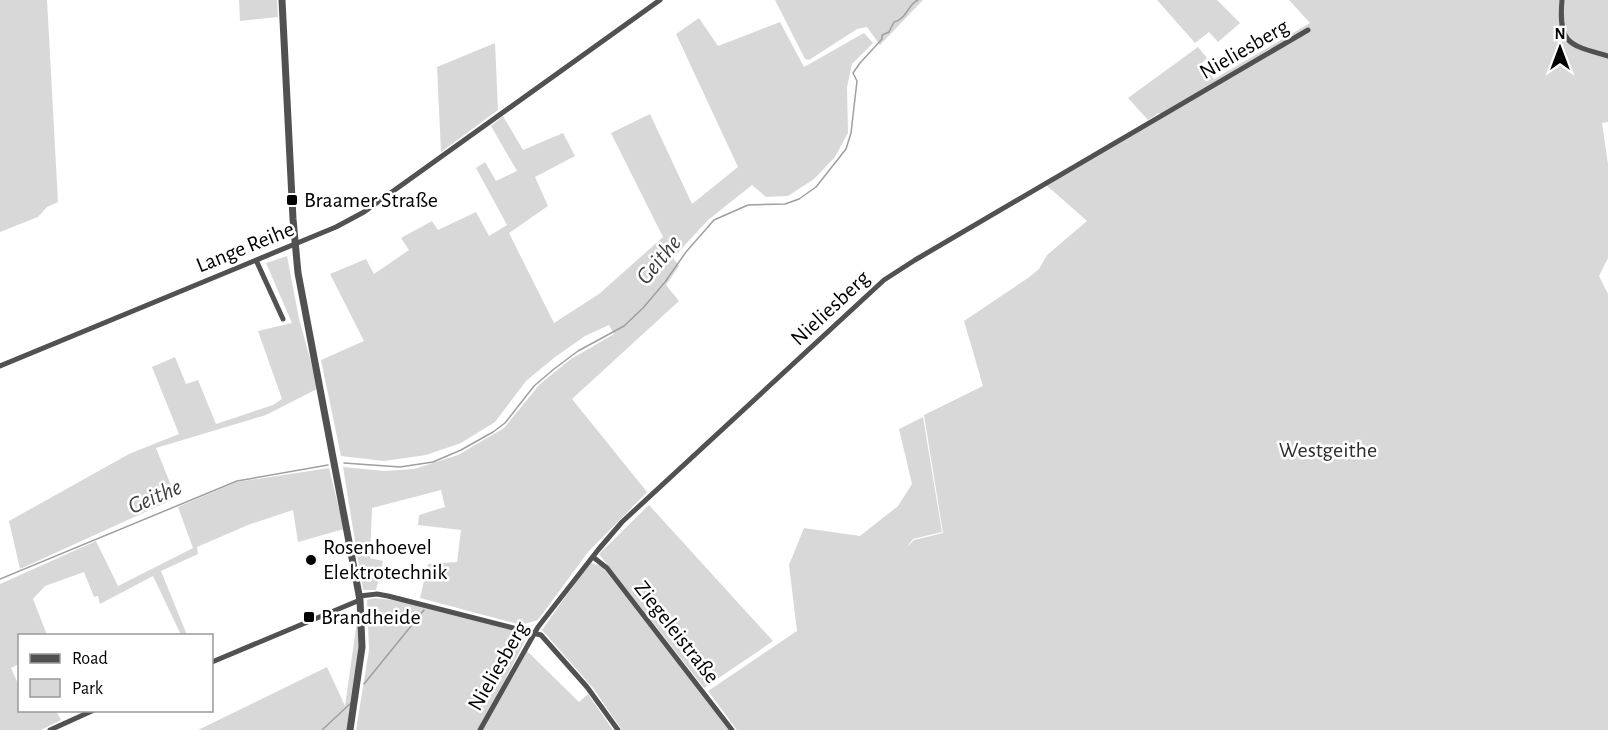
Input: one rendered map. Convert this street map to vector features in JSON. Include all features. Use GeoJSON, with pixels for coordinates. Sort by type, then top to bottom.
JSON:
{"type":"FeatureCollection","features":[{"type":"Feature","properties":{"kind":"street"},"geometry":{"type":"LineString","coordinates":[[282,0],[295,244],[360,598],[362,647],[350,730]]}},
{"type":"Feature","properties":{"kind":"street","name":"Lange Reihe"},"geometry":{"type":"LineString","coordinates":[[0,365],[336,227],[364,212],[660,0]]}},
{"type":"Feature","properties":{"kind":"street"},"geometry":{"type":"LineString","coordinates":[[1562,0],[1561,20],[1567,39],[1572,44],[1608,56]]}},
{"type":"Feature","properties":{"kind":"street","name":"Nieliesberg"},"geometry":{"type":"LineString","coordinates":[[480,730],[534,632],[622,522],[895,272],[1308,30]]}},
{"type":"Feature","properties":{"kind":"street"},"geometry":{"type":"LineString","coordinates":[[256,260],[283,319]]}},
{"type":"Feature","properties":{"kind":"street","name":"Ziegeleistraße"},"geometry":{"type":"LineString","coordinates":[[593,556],[607,568],[732,730]]}},
{"type":"Feature","properties":{"kind":"street"},"geometry":{"type":"LineString","coordinates":[[213,662],[360,598],[377,594],[534,632],[547,640],[587,687],[618,730]]}},
{"type":"Feature","properties":{"kind":"street"},"geometry":{"type":"LineString","coordinates":[[50,730],[92,712]]}},
{"type":"Feature","properties":{"kind":"green space"},"geometry":{"type":"Polygon","coordinates":[[[0,0],[47,0],[58,202],[47,207],[38,217],[0,232],[0,0]]]}},
{"type":"Feature","properties":{"kind":"green space"},"geometry":{"type":"Polygon","coordinates":[[[239,0],[277,0],[278,17],[240,21],[239,0]]]}},
{"type":"Feature","properties":{"kind":"green space"},"geometry":{"type":"Polygon","coordinates":[[[775,0],[923,0],[880,45],[867,27],[857,29],[809,60],[805,59],[775,0]]]}},
{"type":"Feature","properties":{"kind":"green space"},"geometry":{"type":"Polygon","coordinates":[[[1157,0],[1217,0],[1240,23],[1218,42],[1209,32],[1195,43],[1157,0]]]}},
{"type":"Feature","properties":{"kind":"green space","name":"Westgeithe"},"geometry":{"type":"Polygon","coordinates":[[[1289,0],[1608,0],[1608,122],[1602,123],[1608,164],[1608,258],[1599,276],[1608,294],[1608,730],[737,730],[708,691],[797,631],[789,565],[804,528],[860,536],[898,506],[912,484],[899,429],[923,417],[942,532],[913,539],[906,548],[914,540],[943,533],[924,415],[983,386],[964,321],[1028,278],[1039,269],[1047,255],[1087,221],[1045,184],[1161,116],[1159,113],[1148,120],[1128,98],[1198,47],[1207,58],[1202,63],[1214,79],[1310,23],[1289,0]]]}},
{"type":"Feature","properties":{"kind":"green space"},"geometry":{"type":"Polygon","coordinates":[[[699,18],[718,46],[780,22],[804,67],[864,33],[873,43],[852,64],[847,87],[848,133],[835,157],[814,179],[788,196],[766,197],[752,185],[708,220],[673,258],[679,266],[666,285],[679,301],[572,399],[647,492],[588,552],[538,620],[521,625],[420,598],[428,564],[457,562],[461,530],[418,525],[419,515],[445,507],[441,490],[372,508],[370,558],[383,561],[376,590],[363,590],[343,467],[384,471],[414,469],[458,455],[504,428],[540,384],[571,359],[614,334],[609,325],[585,336],[555,357],[526,381],[495,422],[461,443],[426,455],[384,461],[341,456],[321,360],[364,341],[330,274],[366,259],[374,274],[409,250],[401,238],[432,221],[438,230],[476,212],[489,236],[507,225],[476,168],[485,162],[496,181],[517,171],[491,126],[503,116],[523,150],[563,133],[575,156],[535,177],[548,206],[509,233],[554,323],[599,294],[663,237],[611,133],[650,114],[692,204],[738,167],[676,34],[699,18]]]}},
{"type":"Feature","properties":{"kind":"green space"},"geometry":{"type":"Polygon","coordinates":[[[495,43],[498,110],[441,152],[437,67],[495,43]]]}},
{"type":"Feature","properties":{"kind":"green space"},"geometry":{"type":"Polygon","coordinates":[[[287,256],[299,319],[317,389],[266,415],[156,448],[176,498],[20,569],[9,521],[129,454],[179,434],[152,367],[175,357],[186,384],[198,380],[216,424],[273,405],[282,399],[258,331],[292,323],[266,263],[287,256]]]}},
{"type":"Feature","properties":{"kind":"green space"},"geometry":{"type":"Polygon","coordinates":[[[329,468],[344,529],[298,542],[293,510],[248,525],[197,547],[198,554],[161,571],[187,634],[181,634],[153,576],[100,604],[98,596],[94,597],[84,572],[45,586],[33,599],[47,634],[18,634],[18,664],[11,668],[18,684],[18,712],[57,712],[61,720],[41,730],[0,730],[0,584],[96,541],[118,586],[193,548],[178,507],[237,482],[329,468]]]}},
{"type":"Feature","properties":{"kind":"green space"},"geometry":{"type":"Polygon","coordinates":[[[649,505],[773,641],[704,688],[599,554],[649,505]]]}},
{"type":"Feature","properties":{"kind":"green space"},"geometry":{"type":"Polygon","coordinates":[[[591,563],[602,566],[730,730],[622,730],[593,688],[542,630],[591,563]]]}},
{"type":"Feature","properties":{"kind":"green space"},"geometry":{"type":"Polygon","coordinates":[[[374,598],[429,607],[520,632],[525,641],[506,678],[512,678],[527,651],[579,702],[588,694],[613,730],[356,730],[369,650],[367,600],[374,598]]]}},
{"type":"Feature","properties":{"kind":"green space"},"geometry":{"type":"Polygon","coordinates":[[[358,614],[359,656],[347,730],[198,730],[327,667],[345,706],[358,614]]]}},
{"type":"Feature","properties":{"kind":"waterway","name":"Geithe"},"geometry":{"type":"LineString","coordinates":[[344,463],[400,467],[433,462],[493,432],[505,423],[534,386],[554,369],[578,351],[624,326],[643,308],[714,220],[748,205],[785,204],[799,199],[816,187],[846,149],[851,133],[857,81],[853,73],[882,39],[882,35],[889,32],[894,22],[902,18],[918,0]]}},
{"type":"Feature","properties":{"kind":"waterway","name":"Geithe"},"geometry":{"type":"LineString","coordinates":[[0,579],[237,481],[328,465]]}},
{"type":"Feature","properties":{"kind":"waterway"},"geometry":{"type":"LineString","coordinates":[[364,684],[424,610]]}},
{"type":"Feature","properties":{"kind":"waterway"},"geometry":{"type":"LineString","coordinates":[[322,730],[351,703]]}},
{"type":"Feature","properties":{"kind":"place","name":"Braamer Straße"},"geometry":{"type":"Point","coordinates":[292,200]}},
{"type":"Feature","properties":{"kind":"place","name":"Rosenhoevel Elektrotechnik"},"geometry":{"type":"Point","coordinates":[311,560]}},
{"type":"Feature","properties":{"kind":"place","name":"Brandheide"},"geometry":{"type":"Point","coordinates":[309,617]}}]}
